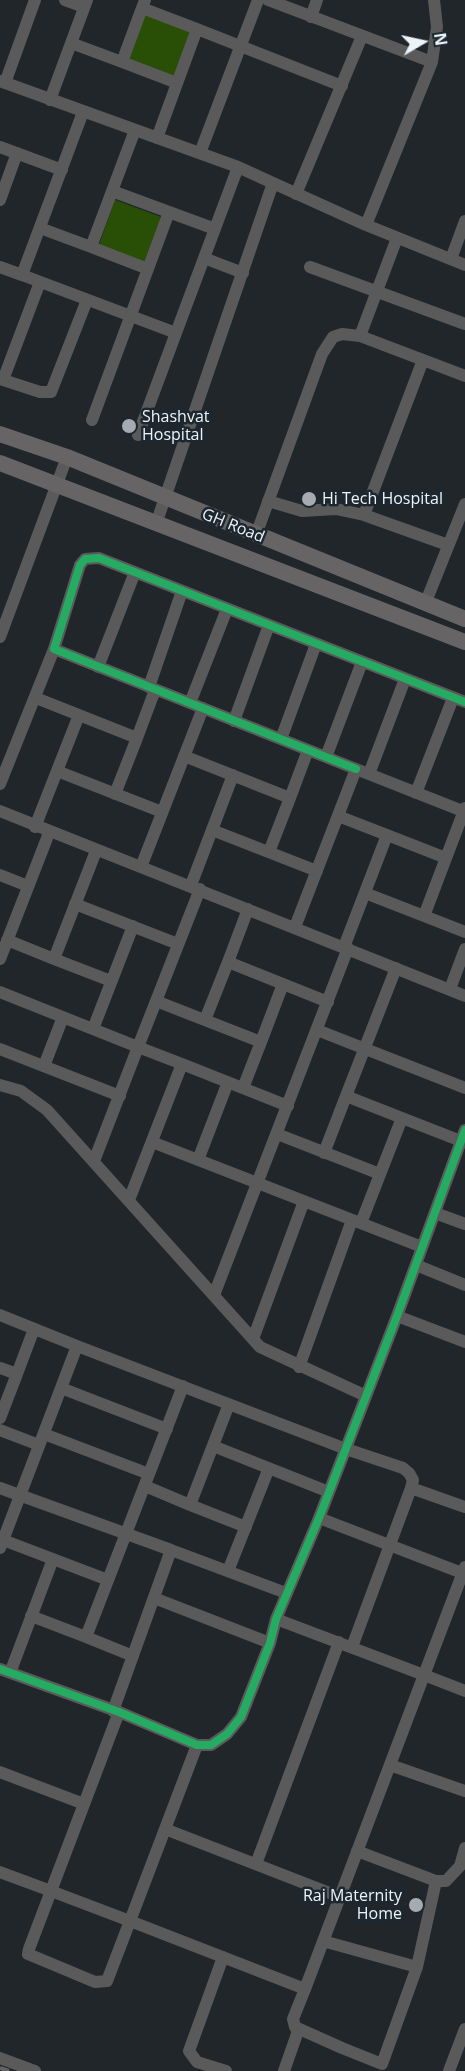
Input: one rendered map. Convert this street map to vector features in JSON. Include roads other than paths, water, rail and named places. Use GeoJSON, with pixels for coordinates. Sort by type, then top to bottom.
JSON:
{"type":"FeatureCollection","features":[{"type":"Feature","properties":{"kind":"main road","name":"GH Road"},"geometry":{"type":"LineString","coordinates":[[0,434],[67,458],[465,619]]}},
{"type":"Feature","properties":{"kind":"main road","name":"GH Road"},"geometry":{"type":"LineString","coordinates":[[0,463],[465,642]]}},
{"type":"Feature","properties":{"kind":"street"},"geometry":{"type":"LineString","coordinates":[[35,0],[3,82],[238,167],[366,225],[465,265]]}},
{"type":"Feature","properties":{"kind":"street"},"geometry":{"type":"LineString","coordinates":[[50,100],[86,4],[65,0]]}},
{"type":"Feature","properties":{"kind":"street"},"geometry":{"type":"LineString","coordinates":[[200,153],[258,0]]}},
{"type":"Feature","properties":{"kind":"street"},"geometry":{"type":"LineString","coordinates":[[268,0],[432,62]]}},
{"type":"Feature","properties":{"kind":"street"},"geometry":{"type":"LineString","coordinates":[[311,16],[317,0]]}},
{"type":"Feature","properties":{"kind":"street"},"geometry":{"type":"LineString","coordinates":[[366,225],[432,62],[437,27],[434,0]]}},
{"type":"Feature","properties":{"kind":"street"},"geometry":{"type":"LineString","coordinates":[[122,62],[144,4],[197,29],[342,86]]}},
{"type":"Feature","properties":{"kind":"street"},"geometry":{"type":"LineString","coordinates":[[157,138],[197,29]]}},
{"type":"Feature","properties":{"kind":"street"},"geometry":{"type":"LineString","coordinates":[[297,195],[362,36]]}},
{"type":"Feature","properties":{"kind":"street"},"geometry":{"type":"LineString","coordinates":[[71,43],[177,83]]}},
{"type":"Feature","properties":{"kind":"street"},"geometry":{"type":"LineString","coordinates":[[22,276],[83,112]]}},
{"type":"Feature","properties":{"kind":"street"},"geometry":{"type":"LineString","coordinates":[[91,247],[135,130]]}},
{"type":"Feature","properties":{"kind":"street"},"geometry":{"type":"LineString","coordinates":[[0,147],[62,170]]}},
{"type":"Feature","properties":{"kind":"street"},"geometry":{"type":"LineString","coordinates":[[0,200],[17,153]]}},
{"type":"Feature","properties":{"kind":"street"},"geometry":{"type":"LineString","coordinates":[[138,435],[238,167]]}},
{"type":"Feature","properties":{"kind":"street"},"geometry":{"type":"LineString","coordinates":[[156,524],[273,183]]}},
{"type":"Feature","properties":{"kind":"street"},"geometry":{"type":"LineString","coordinates":[[112,191],[214,229]]}},
{"type":"Feature","properties":{"kind":"street"},"geometry":{"type":"LineString","coordinates":[[92,420],[169,212]]}},
{"type":"Feature","properties":{"kind":"street"},"geometry":{"type":"LineString","coordinates":[[451,259],[465,221]]}},
{"type":"Feature","properties":{"kind":"street"},"geometry":{"type":"LineString","coordinates":[[40,228],[148,269]]}},
{"type":"Feature","properties":{"kind":"street"},"geometry":{"type":"LineString","coordinates":[[360,336],[397,238]]}},
{"type":"Feature","properties":{"kind":"street"},"geometry":{"type":"LineString","coordinates":[[204,258],[243,273]]}},
{"type":"Feature","properties":{"kind":"street"},"geometry":{"type":"LineString","coordinates":[[0,267],[176,333]]}},
{"type":"Feature","properties":{"kind":"street"},"geometry":{"type":"LineString","coordinates":[[310,267],[465,324]]}},
{"type":"Feature","properties":{"kind":"street"},"geometry":{"type":"LineString","coordinates":[[40,282],[2,380],[40,393],[51,392],[87,300]]}},
{"type":"Feature","properties":{"kind":"street"},"geometry":{"type":"LineString","coordinates":[[256,535],[322,354],[333,337],[342,334],[360,336],[465,376]]}},
{"type":"Feature","properties":{"kind":"street"},"geometry":{"type":"LineString","coordinates":[[364,515],[423,360]]}},
{"type":"Feature","properties":{"kind":"street"},"geometry":{"type":"LineString","coordinates":[[0,637],[67,458]]}},
{"type":"Feature","properties":{"kind":"street"},"geometry":{"type":"LineString","coordinates":[[268,501],[302,511],[336,509],[364,515],[448,545]]}},
{"type":"Feature","properties":{"kind":"street"},"geometry":{"type":"LineString","coordinates":[[425,604],[465,504]]}},
{"type":"Feature","properties":{"kind":"street"},"geometry":{"type":"LineString","coordinates":[[0,784],[54,649],[80,565],[85,559],[99,558],[459,700],[416,793]]}},
{"type":"Feature","properties":{"kind":"street"},"geometry":{"type":"LineString","coordinates":[[98,667],[135,572]]}},
{"type":"Feature","properties":{"kind":"street"},"geometry":{"type":"LineString","coordinates":[[115,794],[137,738],[182,591]]}},
{"type":"Feature","properties":{"kind":"street"},"geometry":{"type":"LineString","coordinates":[[190,704],[227,609]]}},
{"type":"Feature","properties":{"kind":"street"},"geometry":{"type":"LineString","coordinates":[[234,721],[269,625]]}},
{"type":"Feature","properties":{"kind":"street"},"geometry":{"type":"LineString","coordinates":[[281,739],[316,644]]}},
{"type":"Feature","properties":{"kind":"street"},"geometry":{"type":"LineString","coordinates":[[54,649],[416,793],[465,810],[424,916]]}},
{"type":"Feature","properties":{"kind":"street"},"geometry":{"type":"LineString","coordinates":[[326,757],[362,662]]}},
{"type":"Feature","properties":{"kind":"street"},"geometry":{"type":"LineString","coordinates":[[369,774],[405,679]]}},
{"type":"Feature","properties":{"kind":"street"},"geometry":{"type":"LineString","coordinates":[[36,698],[137,738]]}},
{"type":"Feature","properties":{"kind":"street"},"geometry":{"type":"LineString","coordinates":[[141,867],[203,708]]}},
{"type":"Feature","properties":{"kind":"street"},"geometry":{"type":"LineString","coordinates":[[35,827],[79,715]]}},
{"type":"Feature","properties":{"kind":"street"},"geometry":{"type":"LineString","coordinates":[[268,852],[308,750]]}},
{"type":"Feature","properties":{"kind":"street"},"geometry":{"type":"LineString","coordinates":[[184,756],[290,798]]}},
{"type":"Feature","properties":{"kind":"street"},"geometry":{"type":"LineString","coordinates":[[295,927],[357,769]]}},
{"type":"Feature","properties":{"kind":"street"},"geometry":{"type":"LineString","coordinates":[[57,771],[162,812]]}},
{"type":"Feature","properties":{"kind":"street"},"geometry":{"type":"LineString","coordinates":[[94,1161],[178,944],[212,830],[233,775]]}},
{"type":"Feature","properties":{"kind":"street"},"geometry":{"type":"LineString","coordinates":[[0,811],[49,833],[195,887],[465,996]]}},
{"type":"Feature","properties":{"kind":"street"},"geometry":{"type":"LineString","coordinates":[[338,816],[446,858]]}},
{"type":"Feature","properties":{"kind":"street"},"geometry":{"type":"LineString","coordinates":[[212,830],[317,872]]}},
{"type":"Feature","properties":{"kind":"street"},"geometry":{"type":"LineString","coordinates":[[0,959],[49,833]]}},
{"type":"Feature","properties":{"kind":"street"},"geometry":{"type":"LineString","coordinates":[[214,1295],[328,1002],[387,835]]}},
{"type":"Feature","properties":{"kind":"street"},"geometry":{"type":"LineString","coordinates":[[54,959],[96,851]]}},
{"type":"Feature","properties":{"kind":"street"},"geometry":{"type":"LineString","coordinates":[[0,875],[28,886]]}},
{"type":"Feature","properties":{"kind":"street"},"geometry":{"type":"LineString","coordinates":[[365,893],[465,932]]}},
{"type":"Feature","properties":{"kind":"street"},"geometry":{"type":"LineString","coordinates":[[75,903],[178,944]]}},
{"type":"Feature","properties":{"kind":"street"},"geometry":{"type":"LineString","coordinates":[[205,1020],[248,909]]}},
{"type":"Feature","properties":{"kind":"street"},"geometry":{"type":"LineString","coordinates":[[93,1029],[132,926]]}},
{"type":"Feature","properties":{"kind":"street"},"geometry":{"type":"LineString","coordinates":[[7,940],[111,981]]}},
{"type":"Feature","properties":{"kind":"street"},"geometry":{"type":"LineString","coordinates":[[450,989],[465,949]]}},
{"type":"Feature","properties":{"kind":"street"},"geometry":{"type":"LineString","coordinates":[[228,962],[328,1002]]}},
{"type":"Feature","properties":{"kind":"street"},"geometry":{"type":"LineString","coordinates":[[324,1153],[396,968]]}},
{"type":"Feature","properties":{"kind":"street"},"geometry":{"type":"LineString","coordinates":[[243,1088],[283,984]]}},
{"type":"Feature","properties":{"kind":"street"},"geometry":{"type":"LineString","coordinates":[[0,992],[288,1106]]}},
{"type":"Feature","properties":{"kind":"street"},"geometry":{"type":"LineString","coordinates":[[156,1001],[261,1042]]}},
{"type":"Feature","properties":{"kind":"street"},"geometry":{"type":"LineString","coordinates":[[44,1066],[63,1017]]}},
{"type":"Feature","properties":{"kind":"street"},"geometry":{"type":"LineString","coordinates":[[316,1030],[465,1088]]}},
{"type":"Feature","properties":{"kind":"street"},"geometry":{"type":"LineString","coordinates":[[0,1049],[120,1096]]}},
{"type":"Feature","properties":{"kind":"street"},"geometry":{"type":"LineString","coordinates":[[129,1200],[182,1064]]}},
{"type":"Feature","properties":{"kind":"street"},"geometry":{"type":"LineString","coordinates":[[198,1160],[228,1082]]}},
{"type":"Feature","properties":{"kind":"street"},"geometry":{"type":"LineString","coordinates":[[0,1085],[21,1091],[47,1110],[266,1351],[366,1396]]}},
{"type":"Feature","properties":{"kind":"street"},"geometry":{"type":"LineString","coordinates":[[53,1559],[31,1616],[3,1671],[116,1712],[197,1745],[211,1745],[227,1734],[241,1716],[270,1643],[276,1618],[319,1518],[435,1213],[459,1164],[463,1135],[402,1118],[346,1096]]}},
{"type":"Feature","properties":{"kind":"street"},"geometry":{"type":"LineString","coordinates":[[299,1367],[356,1222],[380,1174],[402,1118]]}},
{"type":"Feature","properties":{"kind":"street"},"geometry":{"type":"LineString","coordinates":[[277,1134],[380,1174]]}},
{"type":"Feature","properties":{"kind":"street"},"geometry":{"type":"LineString","coordinates":[[152,1142],[422,1247]]}},
{"type":"Feature","properties":{"kind":"street"},"geometry":{"type":"LineString","coordinates":[[253,1339],[304,1201]]}},
{"type":"Feature","properties":{"kind":"street"},"geometry":{"type":"LineString","coordinates":[[435,1213],[465,1224]]}},
{"type":"Feature","properties":{"kind":"street"},"geometry":{"type":"LineString","coordinates":[[416,1265],[465,1285]]}},
{"type":"Feature","properties":{"kind":"street"},"geometry":{"type":"LineString","coordinates":[[0,1316],[345,1449],[403,1468],[414,1480],[352,1647]]}},
{"type":"Feature","properties":{"kind":"street"},"geometry":{"type":"LineString","coordinates":[[397,1316],[465,1342]]}},
{"type":"Feature","properties":{"kind":"street"},"geometry":{"type":"LineString","coordinates":[[0,1418],[34,1329]]}},
{"type":"Feature","properties":{"kind":"street"},"geometry":{"type":"LineString","coordinates":[[77,1346],[2,1544],[53,1559],[108,1581]]}},
{"type":"Feature","properties":{"kind":"street"},"geometry":{"type":"LineString","coordinates":[[0,1368],[17,1374]]}},
{"type":"Feature","properties":{"kind":"street"},"geometry":{"type":"LineString","coordinates":[[86,1637],[183,1386]]}},
{"type":"Feature","properties":{"kind":"street"},"geometry":{"type":"LineString","coordinates":[[61,1388],[166,1428]]}},
{"type":"Feature","properties":{"kind":"street"},"geometry":{"type":"LineString","coordinates":[[190,1505],[229,1404]]}},
{"type":"Feature","properties":{"kind":"street"},"geometry":{"type":"LineString","coordinates":[[0,1430],[41,1440],[147,1480],[190,1505],[246,1527]]}},
{"type":"Feature","properties":{"kind":"street"},"geometry":{"type":"LineString","coordinates":[[213,1446],[329,1491]]}},
{"type":"Feature","properties":{"kind":"street"},"geometry":{"type":"LineString","coordinates":[[228,1571],[269,1468]]}},
{"type":"Feature","properties":{"kind":"street"},"geometry":{"type":"LineString","coordinates":[[0,1488],[286,1593]]}},
{"type":"Feature","properties":{"kind":"street"},"geometry":{"type":"LineString","coordinates":[[411,1488],[465,1507]]}},
{"type":"Feature","properties":{"kind":"street"},"geometry":{"type":"LineString","coordinates":[[284,2071],[298,2031],[293,2019],[424,1675],[460,1593],[464,1570],[319,1518]]}},
{"type":"Feature","properties":{"kind":"street"},"geometry":{"type":"LineString","coordinates":[[171,1551],[84,1804],[28,1954],[95,1982],[108,1981],[197,1745]]}},
{"type":"Feature","properties":{"kind":"street"},"geometry":{"type":"LineString","coordinates":[[154,1598],[270,1643]]}},
{"type":"Feature","properties":{"kind":"street"},"geometry":{"type":"LineString","coordinates":[[31,1616],[133,1656]]}},
{"type":"Feature","properties":{"kind":"street"},"geometry":{"type":"LineString","coordinates":[[276,1618],[465,1690]]}},
{"type":"Feature","properties":{"kind":"street"},"geometry":{"type":"LineString","coordinates":[[256,1864],[339,1642]]}},
{"type":"Feature","properties":{"kind":"street"},"geometry":{"type":"LineString","coordinates":[[390,1765],[465,1791]]}},
{"type":"Feature","properties":{"kind":"street"},"geometry":{"type":"LineString","coordinates":[[0,1772],[84,1804]]}},
{"type":"Feature","properties":{"kind":"street"},"geometry":{"type":"LineString","coordinates":[[165,1830],[340,1897]]}},
{"type":"Feature","properties":{"kind":"street"},"geometry":{"type":"LineString","coordinates":[[357,1851],[436,1881],[446,1881],[460,1866],[465,1848]]}},
{"type":"Feature","properties":{"kind":"street"},"geometry":{"type":"LineString","coordinates":[[0,1872],[305,1989]]}},
{"type":"Feature","properties":{"kind":"street"},"geometry":{"type":"LineString","coordinates":[[298,2031],[381,2064],[417,1967],[436,1881]]}},
{"type":"Feature","properties":{"kind":"street"},"geometry":{"type":"LineString","coordinates":[[323,1941],[417,1967]]}},
{"type":"Feature","properties":{"kind":"street"},"geometry":{"type":"LineString","coordinates":[[223,1957],[189,2051],[197,2062],[226,2071]]}},
{"type":"Feature","properties":{"kind":"street"},"geometry":{"type":"LineString","coordinates":[[449,2071],[465,2029]]}},
{"type":"Feature","properties":{"kind":"street"},"geometry":{"type":"LineString","coordinates":[[0,2058],[35,2071]]}},
{"type":"Feature","properties":{"kind":"railway"},"geometry":{"type":"LineString","coordinates":[[0,2068],[9,2071]]}},
{"type":"Feature","properties":{"kind":"place","name":"Shashvat Hospital"},"geometry":{"type":"Point","coordinates":[129,426]}},
{"type":"Feature","properties":{"kind":"place","name":"Hi Tech Hospital"},"geometry":{"type":"Point","coordinates":[309,499]}},
{"type":"Feature","properties":{"kind":"place","name":"Raj Maternity Home"},"geometry":{"type":"Point","coordinates":[416,1905]}}]}
